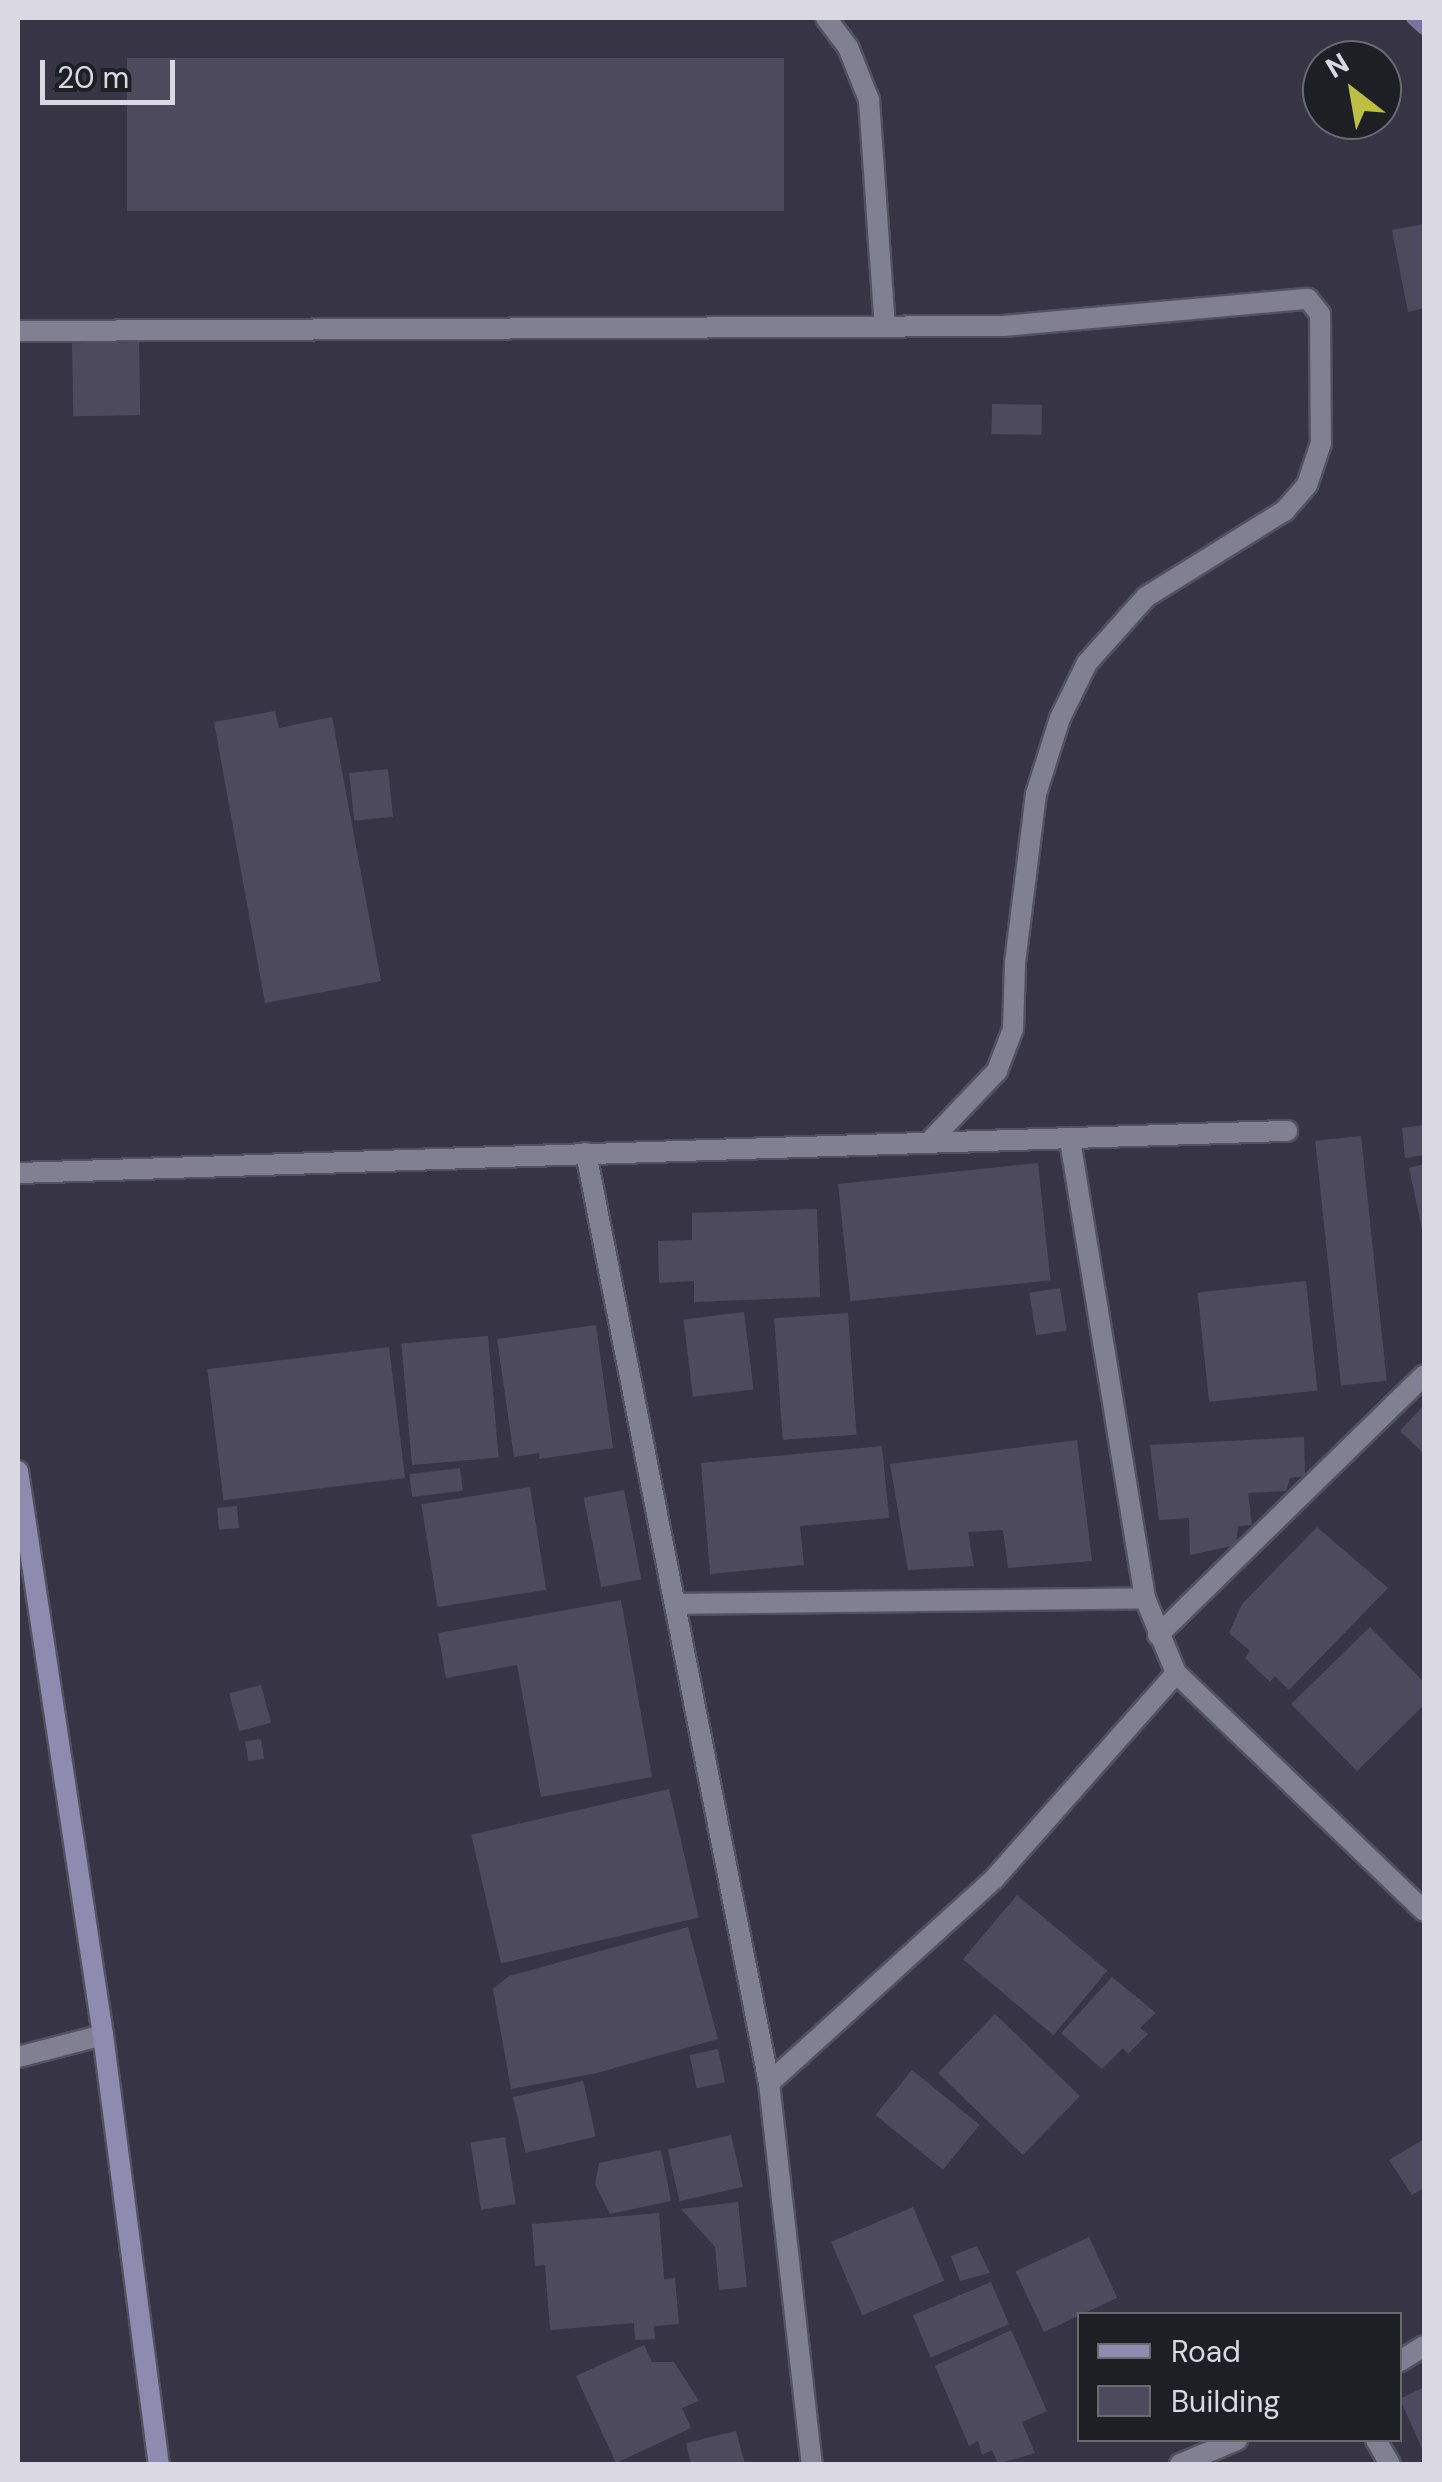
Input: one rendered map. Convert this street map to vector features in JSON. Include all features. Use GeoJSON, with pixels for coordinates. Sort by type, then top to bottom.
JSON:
{"type":"FeatureCollection","features":[{"type":"Feature","properties":{"kind":"street"},"geometry":{"type":"LineString","coordinates":[[826,18],[848,47],[869,100],[885,326]]}},
{"type":"Feature","properties":{"kind":"street"},"geometry":{"type":"LineString","coordinates":[[18,331],[1003,326],[1308,299],[1320,314],[1321,443],[1307,485],[1284,511],[1146,598],[1088,663],[1060,718],[1036,794],[1015,963],[1013,1028],[997,1071],[931,1140]]}},
{"type":"Feature","properties":{"kind":"street"},"geometry":{"type":"LineString","coordinates":[[18,1173],[1287,1131]]}},
{"type":"Feature","properties":{"kind":"street"},"geometry":{"type":"LineString","coordinates":[[1070,1138],[1146,1598],[1158,1635],[1176,1673],[1424,1911]]}},
{"type":"Feature","properties":{"kind":"street"},"geometry":{"type":"LineString","coordinates":[[586,1154],[769,2083],[812,2464]]}},
{"type":"Feature","properties":{"kind":"street"},"geometry":{"type":"LineString","coordinates":[[1158,1635],[1424,1375]]}},
{"type":"Feature","properties":{"kind":"street"},"geometry":{"type":"LineString","coordinates":[[18,1471],[103,2035],[159,2464]]}},
{"type":"Feature","properties":{"kind":"street"},"geometry":{"type":"LineString","coordinates":[[677,1604],[1146,1598]]}},
{"type":"Feature","properties":{"kind":"street"},"geometry":{"type":"LineString","coordinates":[[769,2083],[994,1879],[1176,1673]]}},
{"type":"Feature","properties":{"kind":"street"},"geometry":{"type":"LineString","coordinates":[[18,2057],[103,2035]]}},
{"type":"Feature","properties":{"kind":"street"},"geometry":{"type":"LineString","coordinates":[[1402,2359],[1424,2346]]}},
{"type":"Feature","properties":{"kind":"street"},"geometry":{"type":"LineString","coordinates":[[1180,2464],[1232,2442]]}},
{"type":"Feature","properties":{"kind":"street"},"geometry":{"type":"LineString","coordinates":[[1377,2442],[1390,2464]]}},
{"type":"Feature","properties":{"kind":"building"},"geometry":{"type":"Polygon","coordinates":[[[127,58],[784,58],[784,211],[127,211],[127,58]]]}},
{"type":"Feature","properties":{"kind":"building"},"geometry":{"type":"Polygon","coordinates":[[[1424,224],[1424,308],[1408,312],[1392,230],[1424,224]]]}},
{"type":"Feature","properties":{"kind":"building"},"geometry":{"type":"Polygon","coordinates":[[[139,342],[140,415],[73,416],[72,343],[139,342]]]}},
{"type":"Feature","properties":{"kind":"building"},"geometry":{"type":"Polygon","coordinates":[[[992,404],[1042,405],[1041,435],[991,434],[992,404]]]}},
{"type":"Feature","properties":{"kind":"building"},"geometry":{"type":"Polygon","coordinates":[[[275,711],[279,728],[332,717],[381,981],[265,1003],[214,722],[275,711]]]}},
{"type":"Feature","properties":{"kind":"building"},"geometry":{"type":"Polygon","coordinates":[[[388,769],[393,817],[354,821],[349,773],[388,769]]]}},
{"type":"Feature","properties":{"kind":"building"},"geometry":{"type":"Polygon","coordinates":[[[1424,1125],[1424,1155],[1405,1158],[1402,1128],[1424,1125]]]}},
{"type":"Feature","properties":{"kind":"building"},"geometry":{"type":"Polygon","coordinates":[[[1361,1136],[1387,1381],[1341,1385],[1315,1141],[1361,1136]]]}},
{"type":"Feature","properties":{"kind":"building"},"geometry":{"type":"Polygon","coordinates":[[[1038,1163],[1050,1280],[850,1301],[838,1184],[1038,1163]]]}},
{"type":"Feature","properties":{"kind":"building"},"geometry":{"type":"Polygon","coordinates":[[[1424,1164],[1424,1233],[1423,1234],[1409,1168],[1424,1164]]]}},
{"type":"Feature","properties":{"kind":"building"},"geometry":{"type":"Polygon","coordinates":[[[817,1209],[820,1297],[694,1302],[694,1281],[659,1283],[658,1241],[692,1240],[692,1213],[817,1209]]]}},
{"type":"Feature","properties":{"kind":"building"},"geometry":{"type":"Polygon","coordinates":[[[1306,1281],[1317,1390],[1209,1402],[1198,1292],[1306,1281]]]}},
{"type":"Feature","properties":{"kind":"building"},"geometry":{"type":"Polygon","coordinates":[[[1060,1288],[1067,1330],[1036,1335],[1029,1293],[1060,1288]]]}},
{"type":"Feature","properties":{"kind":"building"},"geometry":{"type":"Polygon","coordinates":[[[744,1312],[754,1389],[693,1397],[683,1319],[744,1312]]]}},
{"type":"Feature","properties":{"kind":"building"},"geometry":{"type":"Polygon","coordinates":[[[848,1313],[857,1435],[783,1440],[774,1318],[848,1313]]]}},
{"type":"Feature","properties":{"kind":"building"},"geometry":{"type":"Polygon","coordinates":[[[596,1325],[613,1448],[539,1459],[539,1453],[514,1457],[497,1339],[596,1325]]]}},
{"type":"Feature","properties":{"kind":"building"},"geometry":{"type":"Polygon","coordinates":[[[488,1336],[499,1458],[412,1465],[401,1344],[488,1336]]]}},
{"type":"Feature","properties":{"kind":"building"},"geometry":{"type":"Polygon","coordinates":[[[389,1347],[405,1478],[223,1500],[207,1369],[389,1347]]]}},
{"type":"Feature","properties":{"kind":"building"},"geometry":{"type":"Polygon","coordinates":[[[1424,1405],[1424,1454],[1400,1431],[1424,1405]]]}},
{"type":"Feature","properties":{"kind":"building"},"geometry":{"type":"Polygon","coordinates":[[[1304,1437],[1305,1476],[1290,1478],[1286,1491],[1248,1493],[1252,1525],[1238,1526],[1236,1545],[1190,1555],[1189,1518],[1159,1520],[1150,1445],[1304,1437]]]}},
{"type":"Feature","properties":{"kind":"building"},"geometry":{"type":"Polygon","coordinates":[[[1077,1440],[1092,1561],[1008,1568],[1003,1530],[968,1532],[974,1566],[908,1570],[890,1464],[1077,1440]]]}},
{"type":"Feature","properties":{"kind":"building"},"geometry":{"type":"Polygon","coordinates":[[[882,1446],[889,1518],[800,1526],[804,1565],[710,1574],[701,1463],[882,1446]]]}},
{"type":"Feature","properties":{"kind":"building"},"geometry":{"type":"Polygon","coordinates":[[[460,1468],[463,1491],[412,1497],[409,1474],[460,1468]]]}},
{"type":"Feature","properties":{"kind":"building"},"geometry":{"type":"Polygon","coordinates":[[[530,1487],[546,1590],[438,1607],[421,1504],[530,1487]]]}},
{"type":"Feature","properties":{"kind":"building"},"geometry":{"type":"Polygon","coordinates":[[[624,1490],[641,1579],[601,1587],[584,1498],[624,1490]]]}},
{"type":"Feature","properties":{"kind":"building"},"geometry":{"type":"Polygon","coordinates":[[[237,1506],[239,1528],[219,1530],[217,1508],[237,1506]]]}},
{"type":"Feature","properties":{"kind":"building"},"geometry":{"type":"Polygon","coordinates":[[[1317,1527],[1388,1588],[1289,1690],[1275,1676],[1270,1682],[1245,1658],[1250,1651],[1229,1633],[1242,1604],[1317,1527]]]}},
{"type":"Feature","properties":{"kind":"building"},"geometry":{"type":"Polygon","coordinates":[[[621,1600],[652,1777],[541,1797],[517,1665],[446,1678],[438,1633],[621,1600]]]}},
{"type":"Feature","properties":{"kind":"building"},"geometry":{"type":"Polygon","coordinates":[[[1370,1627],[1424,1682],[1424,1705],[1357,1771],[1291,1704],[1370,1627]]]}},
{"type":"Feature","properties":{"kind":"building"},"geometry":{"type":"Polygon","coordinates":[[[261,1685],[271,1723],[239,1731],[229,1694],[261,1685]]]}},
{"type":"Feature","properties":{"kind":"building"},"geometry":{"type":"Polygon","coordinates":[[[261,1739],[264,1759],[248,1761],[245,1742],[261,1739]]]}},
{"type":"Feature","properties":{"kind":"building"},"geometry":{"type":"Polygon","coordinates":[[[669,1789],[699,1918],[501,1963],[471,1835],[669,1789]]]}},
{"type":"Feature","properties":{"kind":"building"},"geometry":{"type":"Polygon","coordinates":[[[1017,1895],[1107,1971],[1053,2035],[963,1959],[1017,1895]]]}},
{"type":"Feature","properties":{"kind":"building"},"geometry":{"type":"Polygon","coordinates":[[[688,1927],[718,2039],[597,2073],[511,2089],[493,1989],[509,1976],[688,1927]]]}},
{"type":"Feature","properties":{"kind":"building"},"geometry":{"type":"Polygon","coordinates":[[[1112,1977],[1156,2013],[1140,2028],[1148,2034],[1128,2054],[1123,2048],[1102,2069],[1061,2033],[1112,1977]]]}},
{"type":"Feature","properties":{"kind":"building"},"geometry":{"type":"Polygon","coordinates":[[[995,2014],[1080,2096],[1023,2155],[938,2073],[995,2014]]]}},
{"type":"Feature","properties":{"kind":"building"},"geometry":{"type":"Polygon","coordinates":[[[718,2049],[725,2082],[697,2088],[690,2055],[718,2049]]]}},
{"type":"Feature","properties":{"kind":"building"},"geometry":{"type":"Polygon","coordinates":[[[912,2070],[980,2125],[943,2170],[875,2115],[912,2070]]]}},
{"type":"Feature","properties":{"kind":"building"},"geometry":{"type":"Polygon","coordinates":[[[583,2081],[596,2137],[526,2153],[513,2097],[583,2081]]]}},
{"type":"Feature","properties":{"kind":"building"},"geometry":{"type":"Polygon","coordinates":[[[731,2135],[743,2187],[680,2201],[668,2150],[731,2135]]]}},
{"type":"Feature","properties":{"kind":"building"},"geometry":{"type":"Polygon","coordinates":[[[505,2137],[516,2204],[481,2210],[470,2142],[505,2137]]]}},
{"type":"Feature","properties":{"kind":"building"},"geometry":{"type":"Polygon","coordinates":[[[1424,2139],[1424,2188],[1412,2195],[1389,2160],[1424,2139]]]}},
{"type":"Feature","properties":{"kind":"building"},"geometry":{"type":"Polygon","coordinates":[[[661,2150],[671,2201],[610,2214],[595,2184],[599,2163],[661,2150]]]}},
{"type":"Feature","properties":{"kind":"building"},"geometry":{"type":"Polygon","coordinates":[[[738,2202],[747,2287],[719,2290],[715,2247],[681,2209],[738,2202]]]}},
{"type":"Feature","properties":{"kind":"building"},"geometry":{"type":"Polygon","coordinates":[[[913,2207],[944,2281],[862,2315],[831,2242],[913,2207]]]}},
{"type":"Feature","properties":{"kind":"building"},"geometry":{"type":"Polygon","coordinates":[[[659,2213],[664,2279],[675,2278],[679,2324],[654,2326],[655,2339],[635,2340],[634,2323],[550,2330],[545,2265],[535,2266],[532,2224],[659,2213]]]}},
{"type":"Feature","properties":{"kind":"building"},"geometry":{"type":"Polygon","coordinates":[[[1089,2237],[1117,2298],[1087,2312],[1077,2312],[1077,2317],[1044,2332],[1016,2271],[1089,2237]]]}},
{"type":"Feature","properties":{"kind":"building"},"geometry":{"type":"Polygon","coordinates":[[[977,2246],[990,2273],[960,2281],[951,2256],[977,2246]]]}},
{"type":"Feature","properties":{"kind":"building"},"geometry":{"type":"Polygon","coordinates":[[[991,2282],[1009,2324],[931,2358],[913,2315],[991,2282]]]}},
{"type":"Feature","properties":{"kind":"building"},"geometry":{"type":"Polygon","coordinates":[[[1011,2330],[1047,2411],[1022,2422],[1035,2453],[998,2464],[992,2450],[982,2455],[978,2441],[969,2446],[935,2366],[1011,2330]]]}},
{"type":"Feature","properties":{"kind":"building"},"geometry":{"type":"Polygon","coordinates":[[[644,2345],[652,2362],[674,2362],[699,2401],[682,2408],[691,2428],[616,2463],[576,2376],[644,2345]]]}},
{"type":"Feature","properties":{"kind":"building"},"geometry":{"type":"Polygon","coordinates":[[[1424,2387],[1424,2453],[1402,2404],[1402,2398],[1424,2387]]]}},
{"type":"Feature","properties":{"kind":"building"},"geometry":{"type":"Polygon","coordinates":[[[736,2431],[745,2464],[691,2464],[686,2443],[736,2431]]]}},
{"type":"Feature","properties":{"kind":"waterway"},"geometry":{"type":"LineString","coordinates":[[1413,18],[1424,28]]}}]}
